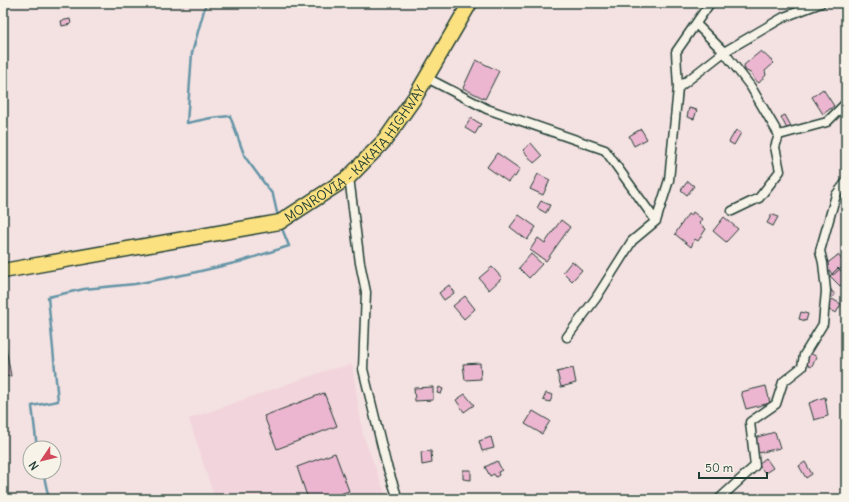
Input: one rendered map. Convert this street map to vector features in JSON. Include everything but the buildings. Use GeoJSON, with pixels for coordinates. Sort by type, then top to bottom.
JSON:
{"type":"FeatureCollection","features":[{"type":"Feature","properties":{"kind":"highway","name":"MONROVIA - KAKATA HIGHWAY"},"geometry":{"type":"LineString","coordinates":[[3,271],[280,222],[349,177],[385,140],[415,97],[425,77],[470,3]]}},
{"type":"Feature","properties":{"kind":"street"},"geometry":{"type":"LineString","coordinates":[[567,337],[596,298],[632,241],[656,222],[669,180],[678,88],[676,52],[710,3]]}},
{"type":"Feature","properties":{"kind":"street"},"geometry":{"type":"LineString","coordinates":[[678,88],[724,52],[784,17],[821,3]]}},
{"type":"Feature","properties":{"kind":"street"},"geometry":{"type":"LineString","coordinates":[[696,24],[724,52],[751,87],[779,135],[776,148],[780,171],[759,198],[732,211]]}},
{"type":"Feature","properties":{"kind":"street"},"geometry":{"type":"LineString","coordinates":[[425,77],[488,109],[605,150],[656,222]]}},
{"type":"Feature","properties":{"kind":"street"},"geometry":{"type":"LineString","coordinates":[[779,135],[827,122],[846,103]]}},
{"type":"Feature","properties":{"kind":"street"},"geometry":{"type":"LineString","coordinates":[[349,177],[360,264],[366,292],[363,369],[386,463],[398,499]]}},
{"type":"Feature","properties":{"kind":"street"},"geometry":{"type":"LineString","coordinates":[[719,499],[755,466],[750,422],[776,404],[783,382],[802,367],[804,355],[823,324],[826,291],[820,251],[836,195],[846,182]]}},
{"type":"Feature","properties":{"kind":"shaded area"},"geometry":{"type":"Polygon","coordinates":[[[352,365],[363,435],[387,499],[215,499],[189,419],[328,370],[352,365]]]}},
{"type":"Feature","properties":{"kind":"waterway"},"geometry":{"type":"LineString","coordinates":[[206,3],[192,53],[187,123],[230,116],[245,157],[273,195],[278,217]]}},
{"type":"Feature","properties":{"kind":"waterway"},"geometry":{"type":"LineString","coordinates":[[36,440],[32,406],[58,401],[48,297],[84,289],[135,284],[239,262],[289,246],[281,226]]}},
{"type":"Feature","properties":{"kind":"waterway"},"geometry":{"type":"LineString","coordinates":[[45,480],[49,499]]}}]}
